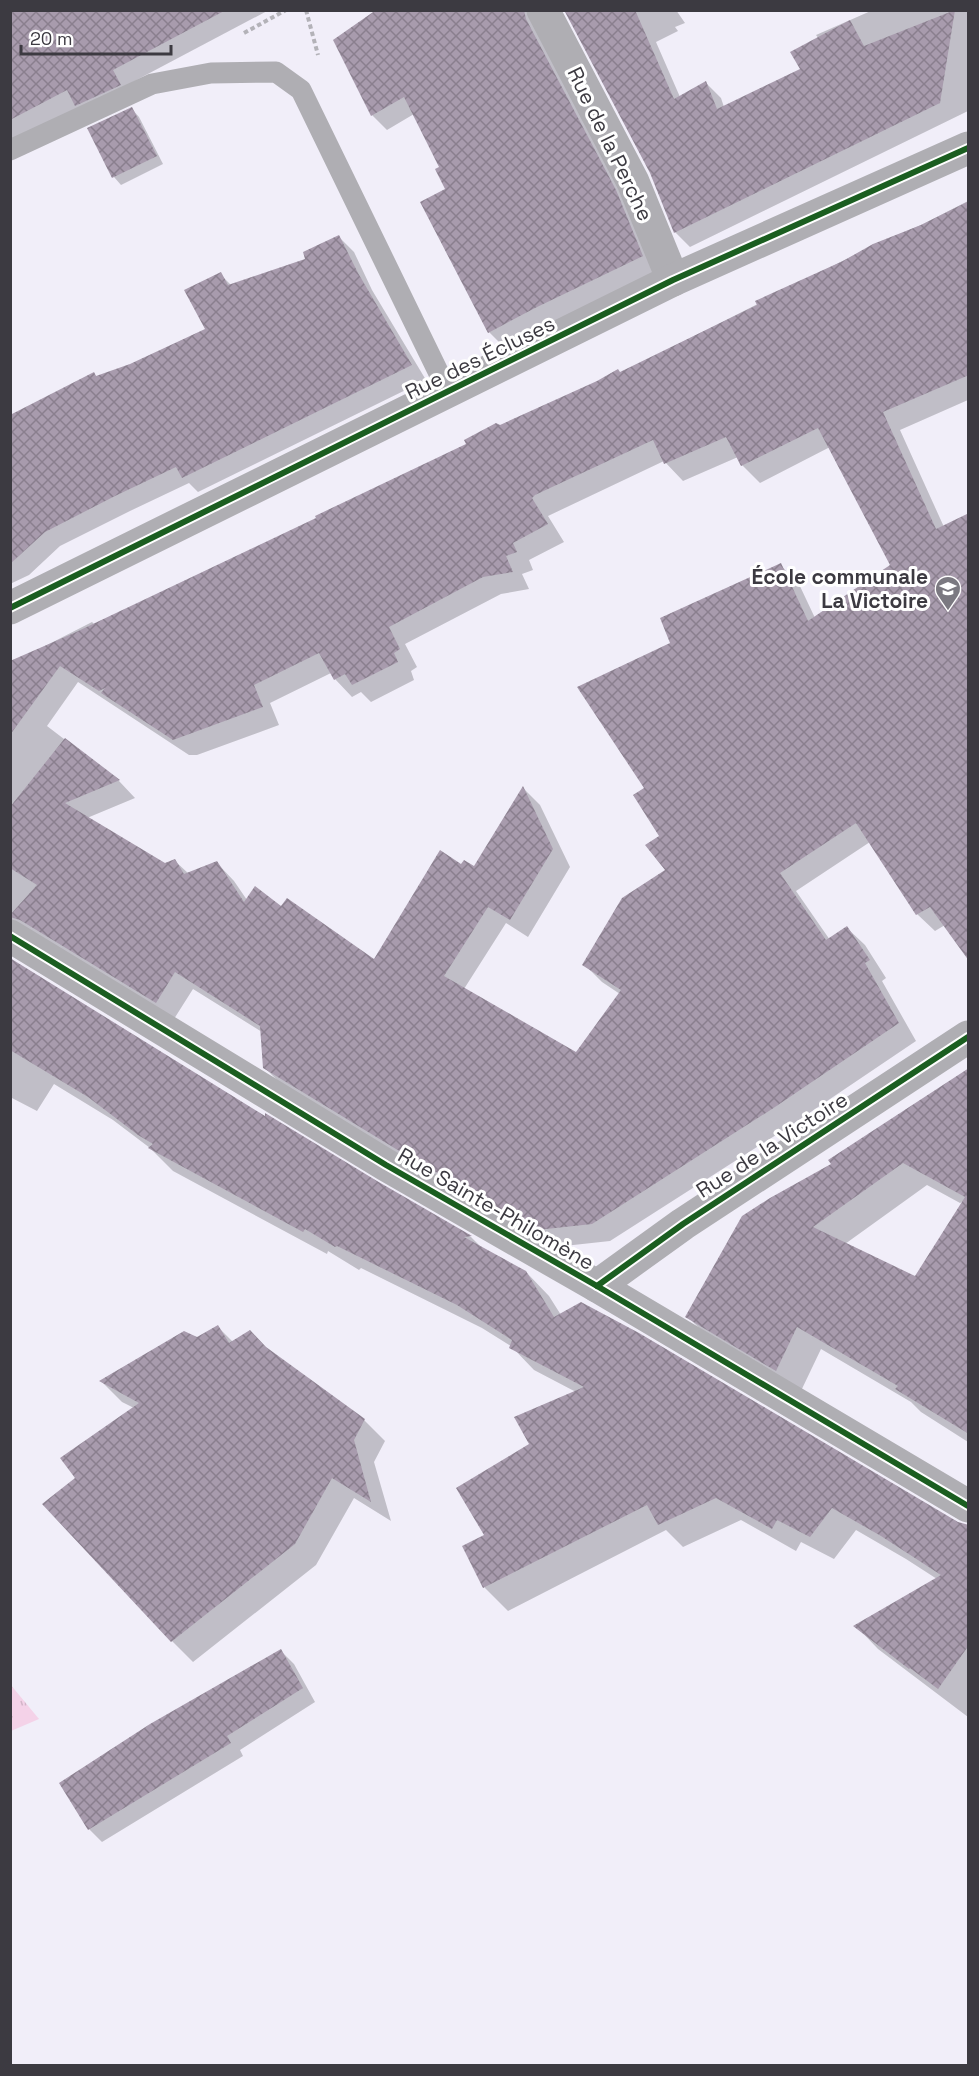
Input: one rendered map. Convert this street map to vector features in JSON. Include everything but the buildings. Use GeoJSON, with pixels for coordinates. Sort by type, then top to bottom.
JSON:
{"type":"FeatureCollection","features":[{"type":"Feature","properties":{"kind":"street","name":"Rue de la Perche"},"geometry":{"type":"LineString","coordinates":[[543,10],[633,182],[673,280]]}},
{"type":"Feature","properties":{"kind":"street","name":"Rue des Écluses"},"geometry":{"type":"LineString","coordinates":[[10,608],[673,280],[969,148]]}},
{"type":"Feature","properties":{"kind":"street","name":"Rue Sainte-Philomène"},"geometry":{"type":"LineString","coordinates":[[10,936],[386,1165],[597,1286],[969,1506]]}},
{"type":"Feature","properties":{"kind":"street","name":"Rue de la Victoire"},"geometry":{"type":"LineString","coordinates":[[597,1286],[682,1224],[969,1037]]}},
{"type":"Feature","properties":{"kind":"lane"},"geometry":{"type":"LineString","coordinates":[[10,150],[152,84],[211,73],[276,72],[301,90],[448,392]]}},
{"type":"Feature","properties":{"kind":"green space"},"geometry":{"type":"Polygon","coordinates":[[[10,1684],[39,1719],[11,1731],[10,1731],[10,1684]]]}},
{"type":"Feature","properties":{"kind":"cycle path"},"geometry":{"type":"LineString","coordinates":[[10,608],[673,280],[968,148]]}},
{"type":"Feature","properties":{"kind":"cycle path"},"geometry":{"type":"LineString","coordinates":[[10,936],[386,1165],[597,1286],[968,1506]]}},
{"type":"Feature","properties":{"kind":"cycle path"},"geometry":{"type":"LineString","coordinates":[[597,1286],[683,1224],[968,1037]]}},
{"type":"Feature","properties":{"kind":"place","name":"École communale La Victoire"},"geometry":{"type":"Point","coordinates":[948,612]}}]}
